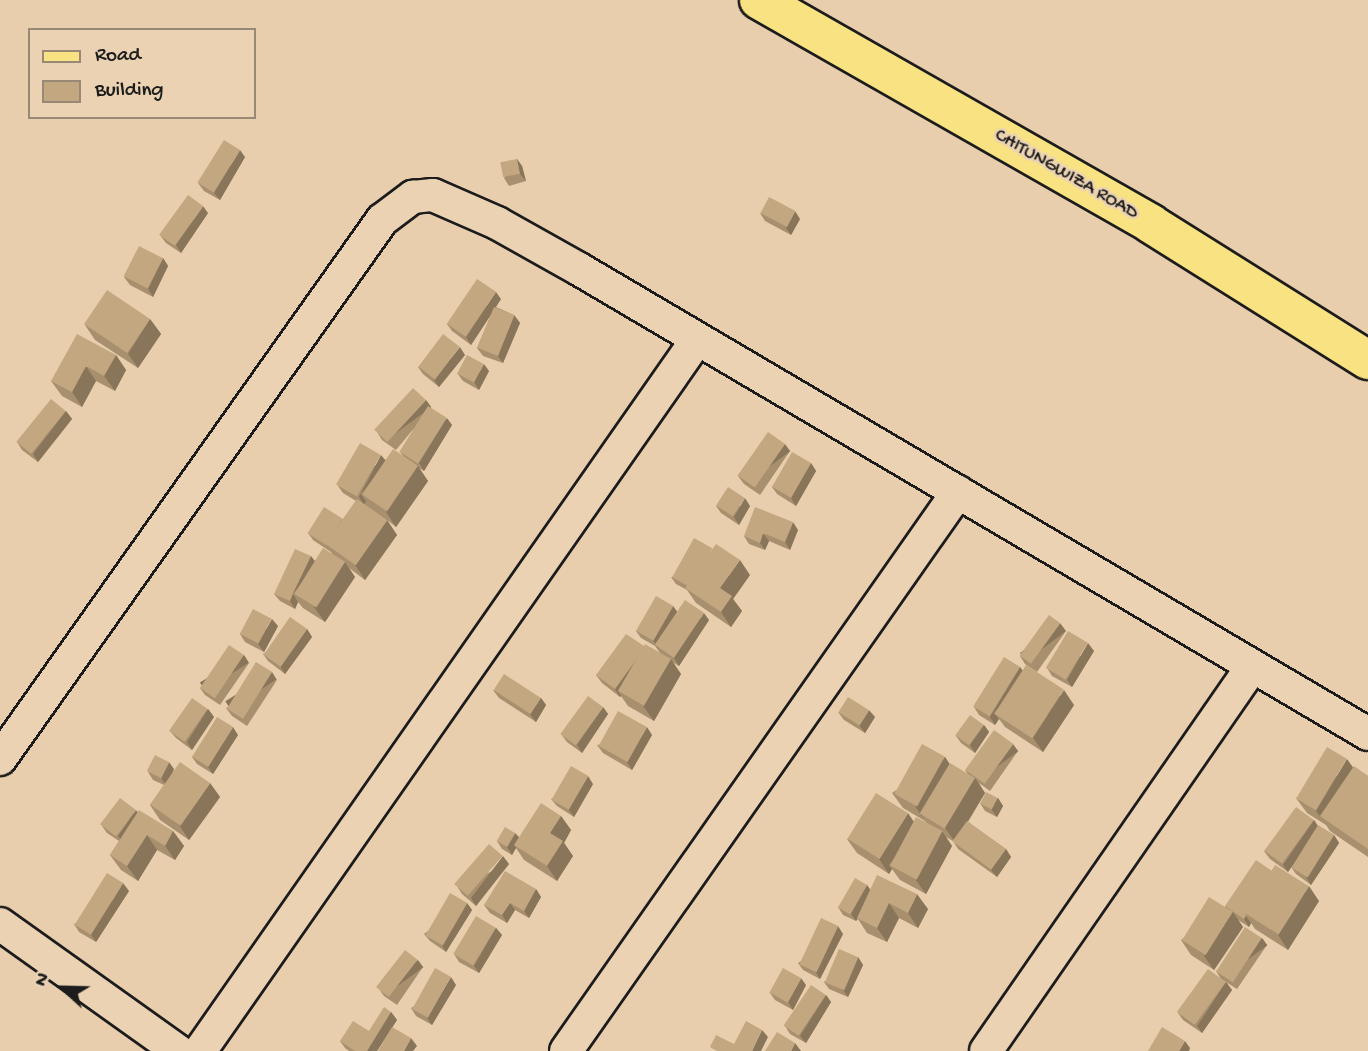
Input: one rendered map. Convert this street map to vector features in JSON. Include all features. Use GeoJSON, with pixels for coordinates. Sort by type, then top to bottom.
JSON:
{"type":"FeatureCollection","features":[{"type":"Feature","properties":{"kind":"main road","name":"CHITUNGWIZA ROAD"},"geometry":{"type":"LineString","coordinates":[[759,0],[1152,224],[1368,360]]}},
{"type":"Feature","properties":{"kind":"street"},"geometry":{"type":"LineString","coordinates":[[0,759],[397,204],[413,197],[433,195],[467,209],[579,269],[696,341],[1368,734]]}},
{"type":"Feature","properties":{"kind":"street"},"geometry":{"type":"LineString","coordinates":[[200,1051],[696,341]]}},
{"type":"Feature","properties":{"kind":"street"},"geometry":{"type":"LineString","coordinates":[[566,1051],[958,492]]}},
{"type":"Feature","properties":{"kind":"street"},"geometry":{"type":"LineString","coordinates":[[986,1051],[1252,667]]}},
{"type":"Feature","properties":{"kind":"street"},"geometry":{"type":"LineString","coordinates":[[0,924],[178,1051]]}},
{"type":"Feature","properties":{"kind":"building"},"geometry":{"type":"Polygon","coordinates":[[[224,140],[240,150],[214,192],[198,182],[224,140]]]}},
{"type":"Feature","properties":{"kind":"building"},"geometry":{"type":"Polygon","coordinates":[[[517,159],[520,174],[503,177],[500,162],[517,159]]]}},
{"type":"Feature","properties":{"kind":"building"},"geometry":{"type":"Polygon","coordinates":[[[188,195],[203,206],[175,246],[159,235],[188,195]]]}},
{"type":"Feature","properties":{"kind":"building"},"geometry":{"type":"Polygon","coordinates":[[[769,197],[795,211],[787,227],[761,213],[769,197]]]}},
{"type":"Feature","properties":{"kind":"building"},"geometry":{"type":"Polygon","coordinates":[[[139,246],[163,258],[148,289],[124,276],[139,246]]]}},
{"type":"Feature","properties":{"kind":"building"},"geometry":{"type":"Polygon","coordinates":[[[477,279],[496,292],[466,337],[447,324],[477,279]]]}},
{"type":"Feature","properties":{"kind":"building"},"geometry":{"type":"Polygon","coordinates":[[[107,290],[150,319],[127,353],[84,324],[107,290]]]}},
{"type":"Feature","properties":{"kind":"building"},"geometry":{"type":"Polygon","coordinates":[[[494,307],[514,315],[498,356],[478,348],[494,307]]]}},
{"type":"Feature","properties":{"kind":"building"},"geometry":{"type":"Polygon","coordinates":[[[77,334],[116,355],[104,376],[86,366],[72,392],[51,381],[77,334]]]}},
{"type":"Feature","properties":{"kind":"building"},"geometry":{"type":"Polygon","coordinates":[[[443,334],[460,347],[435,379],[418,367],[443,334]]]}},
{"type":"Feature","properties":{"kind":"building"},"geometry":{"type":"Polygon","coordinates":[[[467,355],[484,364],[474,382],[457,374],[467,355]]]}},
{"type":"Feature","properties":{"kind":"building"},"geometry":{"type":"Polygon","coordinates":[[[413,388],[426,400],[387,442],[374,430],[413,388]]]}},
{"type":"Feature","properties":{"kind":"building"},"geometry":{"type":"Polygon","coordinates":[[[51,399],[66,411],[31,454],[16,442],[51,399]]]}},
{"type":"Feature","properties":{"kind":"building"},"geometry":{"type":"Polygon","coordinates":[[[428,406],[447,418],[418,463],[399,452],[428,406]]]}},
{"type":"Feature","properties":{"kind":"building"},"geometry":{"type":"Polygon","coordinates":[[[768,432],[785,444],[755,487],[738,475],[768,432]]]}},
{"type":"Feature","properties":{"kind":"building"},"geometry":{"type":"Polygon","coordinates":[[[360,443],[381,455],[357,497],[336,485],[360,443]]]}},
{"type":"Feature","properties":{"kind":"building"},"geometry":{"type":"Polygon","coordinates":[[[393,449],[418,466],[387,511],[362,495],[393,449]]]}},
{"type":"Feature","properties":{"kind":"building"},"geometry":{"type":"Polygon","coordinates":[[[792,452],[811,463],[791,498],[772,487],[792,452]]]}},
{"type":"Feature","properties":{"kind":"building"},"geometry":{"type":"Polygon","coordinates":[[[728,487],[745,498],[733,516],[716,505],[728,487]]]}},
{"type":"Feature","properties":{"kind":"building"},"geometry":{"type":"Polygon","coordinates":[[[357,499],[387,520],[356,565],[325,544],[357,499]]]}},
{"type":"Feature","properties":{"kind":"building"},"geometry":{"type":"Polygon","coordinates":[[[324,507],[343,519],[326,545],[308,533],[324,507]]]}},
{"type":"Feature","properties":{"kind":"building"},"geometry":{"type":"Polygon","coordinates":[[[755,507],[793,522],[785,542],[763,533],[760,543],[744,536],[755,507]]]}},
{"type":"Feature","properties":{"kind":"building"},"geometry":{"type":"Polygon","coordinates":[[[694,538],[712,548],[691,588],[672,577],[694,538]]]}},
{"type":"Feature","properties":{"kind":"building"},"geometry":{"type":"Polygon","coordinates":[[[716,544],[740,560],[720,588],[732,596],[721,612],[685,588],[716,544]]]}},
{"type":"Feature","properties":{"kind":"building"},"geometry":{"type":"Polygon","coordinates":[[[323,548],[345,562],[316,608],[294,594],[323,548]]]}},
{"type":"Feature","properties":{"kind":"building"},"geometry":{"type":"Polygon","coordinates":[[[295,549],[311,556],[290,601],[274,594],[295,549]]]}},
{"type":"Feature","properties":{"kind":"building"},"geometry":{"type":"Polygon","coordinates":[[[656,596],[673,606],[653,641],[636,631],[656,596]]]}},
{"type":"Feature","properties":{"kind":"building"},"geometry":{"type":"Polygon","coordinates":[[[685,600],[704,613],[674,658],[655,645],[685,600]]]}},
{"type":"Feature","properties":{"kind":"building"},"geometry":{"type":"Polygon","coordinates":[[[253,609],[272,619],[258,644],[240,634],[253,609]]]}},
{"type":"Feature","properties":{"kind":"building"},"geometry":{"type":"Polygon","coordinates":[[[1049,615],[1060,623],[1031,664],[1020,655],[1049,615]]]}},
{"type":"Feature","properties":{"kind":"building"},"geometry":{"type":"Polygon","coordinates":[[[290,617],[307,629],[281,667],[264,655],[290,617]]]}},
{"type":"Feature","properties":{"kind":"building"},"geometry":{"type":"Polygon","coordinates":[[[1068,631],[1088,643],[1066,680],[1046,668],[1068,631]]]}},
{"type":"Feature","properties":{"kind":"building"},"geometry":{"type":"Polygon","coordinates":[[[626,634],[644,646],[615,689],[596,675],[626,634]]]}},
{"type":"Feature","properties":{"kind":"building"},"geometry":{"type":"Polygon","coordinates":[[[645,644],[671,659],[644,706],[618,691],[645,644]]]}},
{"type":"Feature","properties":{"kind":"building"},"geometry":{"type":"Polygon","coordinates":[[[229,645],[244,655],[215,698],[200,688],[229,645]]]}},
{"type":"Feature","properties":{"kind":"building"},"geometry":{"type":"Polygon","coordinates":[[[1004,657],[1020,667],[989,716],[973,706],[1004,657]]]}},
{"type":"Feature","properties":{"kind":"building"},"geometry":{"type":"Polygon","coordinates":[[[256,662],[272,672],[243,719],[227,709],[256,662]]]}},
{"type":"Feature","properties":{"kind":"building"},"geometry":{"type":"Polygon","coordinates":[[[1026,665],[1064,690],[1032,738],[994,714],[1026,665]]]}},
{"type":"Feature","properties":{"kind":"building"},"geometry":{"type":"Polygon","coordinates":[[[504,674],[541,698],[531,714],[494,690],[504,674]]]}},
{"type":"Feature","properties":{"kind":"building"},"geometry":{"type":"Polygon","coordinates":[[[588,696],[603,707],[576,745],[560,734],[588,696]]]}},
{"type":"Feature","properties":{"kind":"building"},"geometry":{"type":"Polygon","coordinates":[[[848,697],[869,710],[860,726],[838,712],[848,697]]]}},
{"type":"Feature","properties":{"kind":"building"},"geometry":{"type":"Polygon","coordinates":[[[192,698],[208,709],[185,742],[169,731],[192,698]]]}},
{"type":"Feature","properties":{"kind":"building"},"geometry":{"type":"Polygon","coordinates":[[[618,711],[647,727],[627,762],[599,746],[618,711]]]}},
{"type":"Feature","properties":{"kind":"building"},"geometry":{"type":"Polygon","coordinates":[[[970,715],[984,725],[969,745],[955,735],[970,715]]]}},
{"type":"Feature","properties":{"kind":"building"},"geometry":{"type":"Polygon","coordinates":[[[217,717],[233,727],[208,767],[192,757],[217,717]]]}},
{"type":"Feature","properties":{"kind":"building"},"geometry":{"type":"Polygon","coordinates":[[[994,730],[1013,744],[985,784],[965,770],[994,730]]]}},
{"type":"Feature","properties":{"kind":"building"},"geometry":{"type":"Polygon","coordinates":[[[922,744],[945,757],[917,806],[894,794],[922,744]]]}},
{"type":"Feature","properties":{"kind":"building"},"geometry":{"type":"Polygon","coordinates":[[[1327,747],[1347,759],[1316,810],[1296,798],[1327,747]]]}},
{"type":"Feature","properties":{"kind":"building"},"geometry":{"type":"Polygon","coordinates":[[[155,755],[169,762],[161,778],[147,771],[155,755]]]}},
{"type":"Feature","properties":{"kind":"building"},"geometry":{"type":"Polygon","coordinates":[[[180,762],[210,783],[180,826],[150,805],[180,762]]]}},
{"type":"Feature","properties":{"kind":"building"},"geometry":{"type":"Polygon","coordinates":[[[950,763],[975,778],[944,829],[920,814],[950,763]]]}},
{"type":"Feature","properties":{"kind":"building"},"geometry":{"type":"Polygon","coordinates":[[[571,766],[588,776],[569,810],[552,800],[571,766]]]}},
{"type":"Feature","properties":{"kind":"building"},"geometry":{"type":"Polygon","coordinates":[[[1354,766],[1368,776],[1368,849],[1320,816],[1354,766]]]}},
{"type":"Feature","properties":{"kind":"building"},"geometry":{"type":"Polygon","coordinates":[[[986,792],[998,798],[992,809],[980,804],[986,792]]]}},
{"type":"Feature","properties":{"kind":"building"},"geometry":{"type":"Polygon","coordinates":[[[876,793],[908,813],[880,859],[847,839],[876,793]]]}},
{"type":"Feature","properties":{"kind":"building"},"geometry":{"type":"Polygon","coordinates":[[[120,798],[136,810],[116,836],[100,824],[120,798]]]}},
{"type":"Feature","properties":{"kind":"building"},"geometry":{"type":"Polygon","coordinates":[[[541,803],[561,816],[550,833],[563,841],[547,866],[514,845],[541,803]]]}},
{"type":"Feature","properties":{"kind":"building"},"geometry":{"type":"Polygon","coordinates":[[[1296,807],[1314,820],[1282,864],[1264,851],[1296,807]]]}},
{"type":"Feature","properties":{"kind":"building"},"geometry":{"type":"Polygon","coordinates":[[[139,810],[173,831],[165,846],[147,835],[127,866],[110,855],[139,810]]]}},
{"type":"Feature","properties":{"kind":"building"},"geometry":{"type":"Polygon","coordinates":[[[916,817],[942,831],[917,880],[890,866],[916,817]]]}},
{"type":"Feature","properties":{"kind":"building"},"geometry":{"type":"Polygon","coordinates":[[[967,821],[1006,849],[991,869],[952,841],[967,821]]]}},
{"type":"Feature","properties":{"kind":"building"},"geometry":{"type":"Polygon","coordinates":[[[1318,825],[1334,835],[1308,877],[1292,867],[1318,825]]]}},
{"type":"Feature","properties":{"kind":"building"},"geometry":{"type":"Polygon","coordinates":[[[505,827],[515,833],[507,847],[497,841],[505,827]]]}},
{"type":"Feature","properties":{"kind":"building"},"geometry":{"type":"Polygon","coordinates":[[[489,844],[503,856],[468,896],[454,884],[489,844]]]}},
{"type":"Feature","properties":{"kind":"building"},"geometry":{"type":"Polygon","coordinates":[[[1256,860],[1272,871],[1244,919],[1225,906],[1256,860]]]}},
{"type":"Feature","properties":{"kind":"building"},"geometry":{"type":"Polygon","coordinates":[[[1275,865],[1309,886],[1279,935],[1245,913],[1275,865]]]}},
{"type":"Feature","properties":{"kind":"building"},"geometry":{"type":"Polygon","coordinates":[[[505,871],[536,889],[524,911],[510,903],[502,915],[484,905],[505,871]]]}},
{"type":"Feature","properties":{"kind":"building"},"geometry":{"type":"Polygon","coordinates":[[[107,873],[123,883],[91,935],[75,925],[107,873]]]}},
{"type":"Feature","properties":{"kind":"building"},"geometry":{"type":"Polygon","coordinates":[[[877,875],[917,894],[908,913],[889,903],[877,928],[857,918],[877,875]]]}},
{"type":"Feature","properties":{"kind":"building"},"geometry":{"type":"Polygon","coordinates":[[[855,878],[867,885],[850,914],[838,907],[855,878]]]}},
{"type":"Feature","properties":{"kind":"building"},"geometry":{"type":"Polygon","coordinates":[[[450,893],[467,903],[443,945],[426,935],[450,893]]]}},
{"type":"Feature","properties":{"kind":"building"},"geometry":{"type":"Polygon","coordinates":[[[1209,897],[1233,912],[1206,955],[1182,940],[1209,897]]]}},
{"type":"Feature","properties":{"kind":"building"},"geometry":{"type":"Polygon","coordinates":[[[476,916],[496,928],[473,966],[453,954],[476,916]]]}},
{"type":"Feature","properties":{"kind":"building"},"geometry":{"type":"Polygon","coordinates":[[[821,918],[838,926],[817,972],[799,964],[821,918]]]}},
{"type":"Feature","properties":{"kind":"building"},"geometry":{"type":"Polygon","coordinates":[[[1245,927],[1262,938],[1233,982],[1216,971],[1245,927]]]}},
{"type":"Feature","properties":{"kind":"building"},"geometry":{"type":"Polygon","coordinates":[[[839,949],[858,957],[844,990],[825,982],[839,949]]]}},
{"type":"Feature","properties":{"kind":"building"},"geometry":{"type":"Polygon","coordinates":[[[405,950],[418,960],[389,997],[376,987],[405,950]]]}},
{"type":"Feature","properties":{"kind":"building"},"geometry":{"type":"Polygon","coordinates":[[[435,968],[451,977],[428,1018],[412,1009],[435,968]]]}},
{"type":"Feature","properties":{"kind":"building"},"geometry":{"type":"Polygon","coordinates":[[[783,968],[801,978],[788,1003],[769,992],[783,968]]]}},
{"type":"Feature","properties":{"kind":"building"},"geometry":{"type":"Polygon","coordinates":[[[1208,969],[1226,982],[1195,1025],[1177,1012],[1208,969]]]}},
{"type":"Feature","properties":{"kind":"building"},"geometry":{"type":"Polygon","coordinates":[[[811,985],[826,995],[799,1036],[784,1026],[811,985]]]}},
{"type":"Feature","properties":{"kind":"building"},"geometry":{"type":"Polygon","coordinates":[[[384,1007],[391,1012],[367,1051],[355,1051],[340,1041],[353,1021],[369,1031],[384,1007]]]}},
{"type":"Feature","properties":{"kind":"building"},"geometry":{"type":"Polygon","coordinates":[[[746,1021],[762,1030],[752,1051],[717,1051],[710,1047],[716,1035],[734,1044],[746,1021]]]}},
{"type":"Feature","properties":{"kind":"building"},"geometry":{"type":"Polygon","coordinates":[[[392,1027],[411,1038],[404,1051],[378,1051],[392,1027]]]}},
{"type":"Feature","properties":{"kind":"building"},"geometry":{"type":"Polygon","coordinates":[[[1162,1027],[1185,1041],[1179,1051],[1148,1051],[1162,1027]]]}},
{"type":"Feature","properties":{"kind":"building"},"geometry":{"type":"Polygon","coordinates":[[[777,1032],[795,1043],[791,1051],[765,1051],[777,1032]]]}}]}
